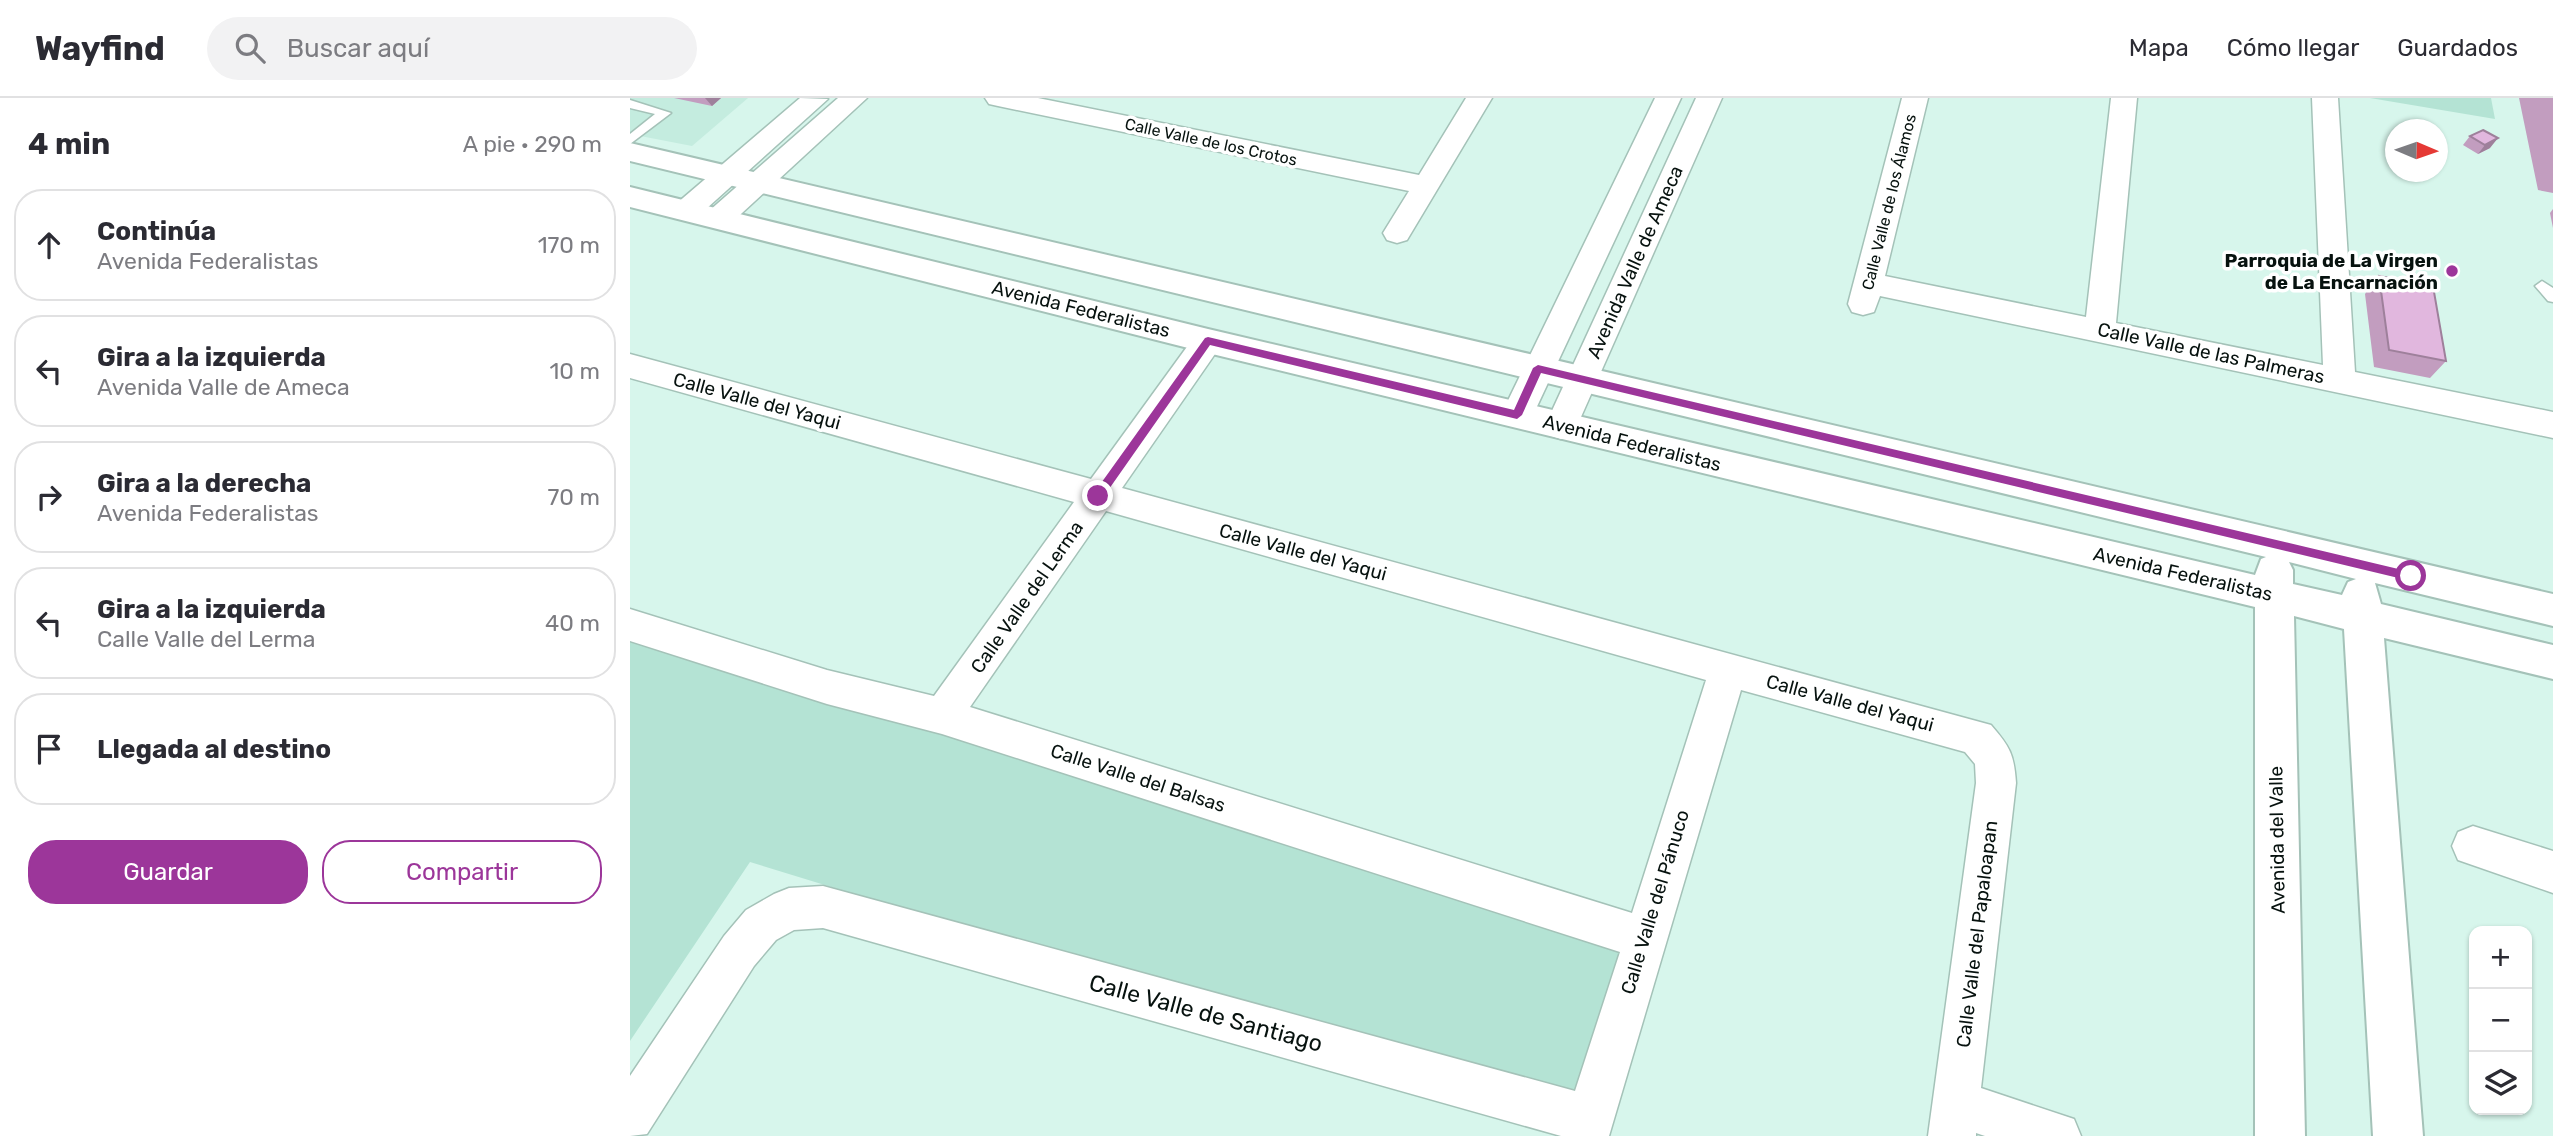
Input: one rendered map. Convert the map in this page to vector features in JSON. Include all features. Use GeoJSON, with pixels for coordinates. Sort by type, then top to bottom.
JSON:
{"type":"FeatureCollection","features":[{"type":"Feature","properties":{"kind":"street"},"geometry":{"type":"LineString","coordinates":[[686,211],[816,98]]}},
{"type":"Feature","properties":{"kind":"street"},"geometry":{"type":"LineString","coordinates":[[719,218],[854,98]]}},
{"type":"Feature","properties":{"kind":"street","name":"Calle Valle de los Crotos"},"geometry":{"type":"LineString","coordinates":[[998,98],[1425,185]]}},
{"type":"Feature","properties":{"kind":"street"},"geometry":{"type":"LineString","coordinates":[[1397,233],[1479,98]]}},
{"type":"Feature","properties":{"kind":"street","name":"Avenida Valle de Ameca"},"geometry":{"type":"LineString","coordinates":[[1517,415],[1668,98]]}},
{"type":"Feature","properties":{"kind":"street","name":"Avenida Valle de Ameca"},"geometry":{"type":"LineString","coordinates":[[1561,426],[1709,98]]}},
{"type":"Feature","properties":{"kind":"street","name":"Calle Valle de los Álamos"},"geometry":{"type":"LineString","coordinates":[[1866,294],[1915,98]]}},
{"type":"Feature","properties":{"kind":"street"},"geometry":{"type":"LineString","coordinates":[[2100,330],[2124,98]]}},
{"type":"Feature","properties":{"kind":"street"},"geometry":{"type":"LineString","coordinates":[[2325,98],[2340,380]]}},
{"type":"Feature","properties":{"kind":"street"},"geometry":{"type":"LineString","coordinates":[[630,152],[2553,610]]}},
{"type":"Feature","properties":{"kind":"street","name":"Avenida Federalistas"},"geometry":{"type":"LineString","coordinates":[[630,197],[1208,341],[2553,662]]}},
{"type":"Feature","properties":{"kind":"street","name":"Calle Valle de las Palmeras"},"geometry":{"type":"LineString","coordinates":[[1866,294],[2100,330],[2553,425]]}},
{"type":"Feature","properties":{"kind":"street","name":"Calle Valle del Lerma"},"geometry":{"type":"LineString","coordinates":[[942,716],[1208,341]]}},
{"type":"Feature","properties":{"kind":"street","name":"Calle Valle del Yaqui"},"geometry":{"type":"LineString","coordinates":[[630,366],[1977,738]]}},
{"type":"Feature","properties":{"kind":"street","name":"Avenida del Valle"},"geometry":{"type":"LineString","coordinates":[[2274,543],[2280,1136]]}},
{"type":"Feature","properties":{"kind":"street"},"geometry":{"type":"LineString","coordinates":[[2360,564],[2398,1136]]}},
{"type":"Feature","properties":{"kind":"street","name":"Calle Valle del Balsas"},"geometry":{"type":"LineString","coordinates":[[630,625],[827,687],[942,716],[1643,938]]}},
{"type":"Feature","properties":{"kind":"street","name":"Calle Valle del Pánuco"},"geometry":{"type":"LineString","coordinates":[[1587,1127],[1728,669]]}},
{"type":"Feature","properties":{"kind":"street","name":"Calle Valle del Papaloapan"},"geometry":{"type":"LineString","coordinates":[[1954,1120],[1996,783],[1994,757],[1977,738]]}},
{"type":"Feature","properties":{"kind":"street"},"geometry":{"type":"LineString","coordinates":[[2473,846],[2553,872]]}},
{"type":"Feature","properties":{"kind":"street","name":"Calle Valle de Santiago"},"geometry":{"type":"LineString","coordinates":[[630,1117],[739,951],[761,925],[789,909],[823,907],[1587,1127]]}},
{"type":"Feature","properties":{"kind":"street"},"geometry":{"type":"LineString","coordinates":[[1954,1120],[2057,1136]]}},
{"type":"Feature","properties":{"kind":"lane"},"geometry":{"type":"LineString","coordinates":[[630,104],[665,113],[630,141]]}},
{"type":"Feature","properties":{"kind":"lane"},"geometry":{"type":"LineString","coordinates":[[2542,286],[2553,297]]}},
{"type":"Feature","properties":{"kind":"shaded area"},"geometry":{"type":"Polygon","coordinates":[[[630,98],[748,98],[692,146],[630,134],[630,98]]]}},
{"type":"Feature","properties":{"kind":"shaded area"},"geometry":{"type":"Polygon","coordinates":[[[2370,98],[2491,98],[2495,119],[2370,98]]]}},
{"type":"Feature","properties":{"kind":"shaded area"},"geometry":{"type":"Polygon","coordinates":[[[630,636],[1625,940],[1574,1115],[750,862],[630,1041],[630,636]]]}},
{"type":"Feature","properties":{"kind":"building"},"geometry":{"type":"Polygon","coordinates":[[[2483,130],[2498,138],[2485,145],[2470,136],[2483,130]]]}},
{"type":"Feature","properties":{"kind":"building"},"geometry":{"type":"Polygon","coordinates":[[[2379,276],[2433,286],[2446,361],[2389,350],[2379,276]]]}},
{"type":"Feature","properties":{"kind":"place","name":"Parroquia de La Virgen de La Encarnación"},"geometry":{"type":"Point","coordinates":[2452,271]}},
{"type":"Feature","properties":{"kind":"route"},"geometry":{"type":"LineString","coordinates":[[1098,496],[1208,341],[1517,415],[1538,368],[2411,576]]}}]}
